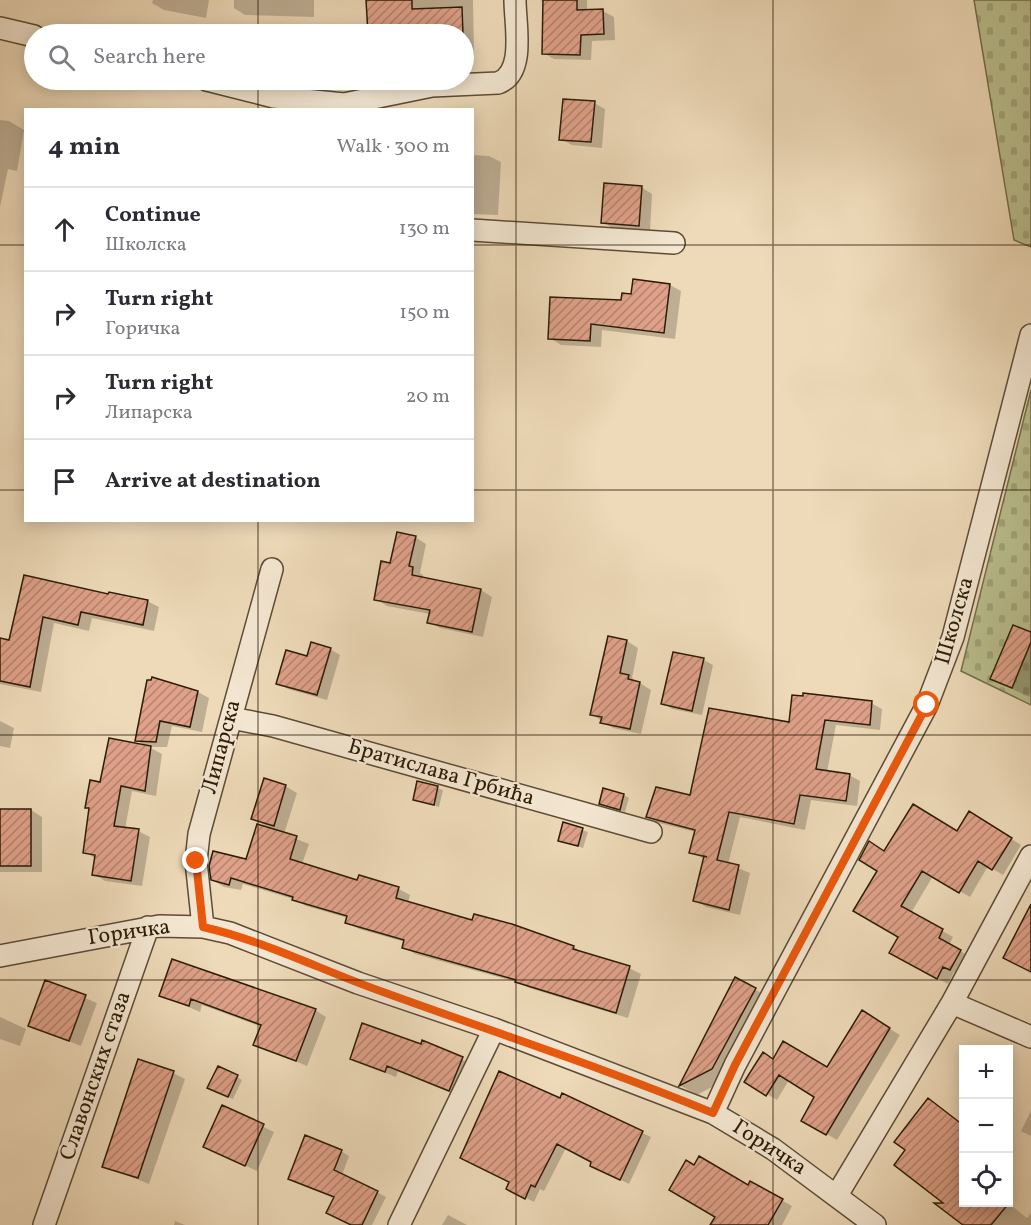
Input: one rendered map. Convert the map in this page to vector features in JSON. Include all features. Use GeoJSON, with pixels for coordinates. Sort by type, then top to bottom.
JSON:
{"type":"FeatureCollection","features":[{"type":"Feature","properties":{"kind":"street"},"geometry":{"type":"LineString","coordinates":[[474,84],[498,83],[507,80],[515,66],[515,0]]}},
{"type":"Feature","properties":{"kind":"street"},"geometry":{"type":"LineString","coordinates":[[0,28],[24,34]]}},
{"type":"Feature","properties":{"kind":"street"},"geometry":{"type":"LineString","coordinates":[[246,90],[274,97],[344,107],[415,90]]}},
{"type":"Feature","properties":{"kind":"street"},"geometry":{"type":"LineString","coordinates":[[474,230],[674,243]]}},
{"type":"Feature","properties":{"kind":"street","name":"Школска"},"geometry":{"type":"LineString","coordinates":[[713,1113],[735,1065],[922,716],[943,668],[953,638],[1031,334]]}},
{"type":"Feature","properties":{"kind":"street","name":"Липарска"},"geometry":{"type":"LineString","coordinates":[[203,927],[196,861],[199,834],[273,570]]}},
{"type":"Feature","properties":{"kind":"street","name":"Братислава Грбића"},"geometry":{"type":"LineString","coordinates":[[231,718],[273,726],[651,832]]}},
{"type":"Feature","properties":{"kind":"street"},"geometry":{"type":"LineString","coordinates":[[837,1195],[952,1003],[1031,856]]}},
{"type":"Feature","properties":{"kind":"street","name":"Горичка"},"geometry":{"type":"LineString","coordinates":[[0,956],[148,927],[203,927],[230,933],[368,987],[494,1029],[713,1113],[773,1149],[875,1225]]}},
{"type":"Feature","properties":{"kind":"street","name":"Славонских стаза"},"geometry":{"type":"LineString","coordinates":[[44,1225],[148,927]]}},
{"type":"Feature","properties":{"kind":"street"},"geometry":{"type":"LineString","coordinates":[[952,1003],[1031,1037]]}},
{"type":"Feature","properties":{"kind":"street"},"geometry":{"type":"LineString","coordinates":[[399,1225],[494,1029]]}},
{"type":"Feature","properties":{"kind":"green space"},"geometry":{"type":"Polygon","coordinates":[[[974,0],[1031,0],[1031,247],[1014,240],[974,0]]]}},
{"type":"Feature","properties":{"kind":"green space"},"geometry":{"type":"Polygon","coordinates":[[[1031,390],[1031,705],[961,671],[1031,390]]]}},
{"type":"Feature","properties":{"kind":"building"},"geometry":{"type":"Polygon","coordinates":[[[366,0],[412,0],[412,9],[462,7],[463,24],[367,24],[366,0]]]}},
{"type":"Feature","properties":{"kind":"building"},"geometry":{"type":"Polygon","coordinates":[[[543,0],[577,0],[577,10],[603,9],[604,34],[581,35],[580,55],[542,54],[543,0]]]}},
{"type":"Feature","properties":{"kind":"building"},"geometry":{"type":"Polygon","coordinates":[[[563,99],[595,101],[591,142],[559,140],[563,99]]]}},
{"type":"Feature","properties":{"kind":"building"},"geometry":{"type":"Polygon","coordinates":[[[604,183],[642,186],[639,226],[601,223],[604,183]]]}},
{"type":"Feature","properties":{"kind":"building"},"geometry":{"type":"Polygon","coordinates":[[[633,279],[670,284],[664,333],[591,324],[590,341],[548,339],[550,297],[621,300],[622,293],[631,294],[633,279]]]}},
{"type":"Feature","properties":{"kind":"building"},"geometry":{"type":"Polygon","coordinates":[[[397,532],[416,536],[409,566],[413,567],[412,575],[481,589],[472,632],[427,623],[430,610],[374,600],[381,561],[390,563],[397,532]]]}},
{"type":"Feature","properties":{"kind":"building"},"geometry":{"type":"Polygon","coordinates":[[[24,575],[108,594],[109,592],[148,600],[143,625],[81,612],[78,625],[43,617],[30,687],[0,681],[0,638],[9,640],[24,575]]]}},
{"type":"Feature","properties":{"kind":"building"},"geometry":{"type":"Polygon","coordinates":[[[1013,625],[1031,632],[1031,642],[1012,688],[990,679],[1013,625]]]}},
{"type":"Feature","properties":{"kind":"building"},"geometry":{"type":"Polygon","coordinates":[[[608,636],[627,640],[620,673],[629,675],[628,679],[640,682],[630,729],[600,723],[602,717],[590,715],[608,636]]]}},
{"type":"Feature","properties":{"kind":"building"},"geometry":{"type":"Polygon","coordinates":[[[311,642],[331,648],[317,695],[276,684],[286,650],[307,656],[311,642]]]}},
{"type":"Feature","properties":{"kind":"building"},"geometry":{"type":"Polygon","coordinates":[[[673,652],[704,658],[692,711],[661,704],[673,652]]]}},
{"type":"Feature","properties":{"kind":"building"},"geometry":{"type":"Polygon","coordinates":[[[152,677],[198,691],[190,727],[160,721],[156,742],[135,741],[147,680],[151,680],[152,677]]]}},
{"type":"Feature","properties":{"kind":"building"},"geometry":{"type":"Polygon","coordinates":[[[803,693],[872,701],[870,725],[825,720],[816,769],[850,774],[846,801],[800,795],[794,824],[729,812],[717,860],[739,865],[729,910],[693,901],[704,856],[689,853],[695,830],[646,817],[656,787],[690,795],[709,708],[789,722],[792,695],[803,696],[803,693]]]}},
{"type":"Feature","properties":{"kind":"building"},"geometry":{"type":"Polygon","coordinates":[[[109,738],[151,746],[145,791],[121,786],[114,826],[139,829],[131,881],[92,875],[95,855],[83,853],[89,808],[85,808],[90,780],[100,782],[109,738]]]}},
{"type":"Feature","properties":{"kind":"building"},"geometry":{"type":"Polygon","coordinates":[[[264,778],[286,785],[274,826],[251,819],[264,778]]]}},
{"type":"Feature","properties":{"kind":"building"},"geometry":{"type":"Polygon","coordinates":[[[417,781],[438,786],[434,805],[413,800],[417,781]]]}},
{"type":"Feature","properties":{"kind":"building"},"geometry":{"type":"Polygon","coordinates":[[[603,788],[624,794],[620,810],[599,804],[603,788]]]}},
{"type":"Feature","properties":{"kind":"building"},"geometry":{"type":"Polygon","coordinates":[[[913,804],[957,831],[969,811],[1012,838],[992,870],[978,861],[959,893],[922,871],[901,906],[943,929],[939,938],[961,950],[950,970],[943,967],[937,979],[889,953],[898,937],[853,911],[877,871],[859,860],[869,841],[884,851],[913,804]]]}},
{"type":"Feature","properties":{"kind":"building"},"geometry":{"type":"Polygon","coordinates":[[[0,809],[31,809],[31,866],[0,866],[0,809]]]}},
{"type":"Feature","properties":{"kind":"building"},"geometry":{"type":"Polygon","coordinates":[[[563,822],[583,828],[578,846],[558,841],[563,822]]]}},
{"type":"Feature","properties":{"kind":"building"},"geometry":{"type":"Polygon","coordinates":[[[257,824],[297,836],[290,859],[357,880],[359,875],[399,887],[396,898],[472,920],[474,914],[512,924],[574,946],[573,949],[630,966],[616,1013],[515,982],[516,980],[402,948],[404,940],[345,923],[347,916],[292,900],[293,897],[231,878],[229,885],[211,880],[209,866],[213,851],[246,859],[257,824]]]}},
{"type":"Feature","properties":{"kind":"building"},"geometry":{"type":"Polygon","coordinates":[[[1031,904],[1031,972],[1003,958],[1031,904]]]}},
{"type":"Feature","properties":{"kind":"building"},"geometry":{"type":"Polygon","coordinates":[[[172,959],[316,1009],[296,1061],[253,1045],[261,1025],[191,999],[189,1006],[159,996],[172,959]]]}},
{"type":"Feature","properties":{"kind":"building"},"geometry":{"type":"Polygon","coordinates":[[[735,977],[756,988],[712,1069],[679,1086],[735,977]]]}},
{"type":"Feature","properties":{"kind":"building"},"geometry":{"type":"Polygon","coordinates":[[[45,980],[86,995],[69,1041],[28,1026],[45,980]]]}},
{"type":"Feature","properties":{"kind":"building"},"geometry":{"type":"Polygon","coordinates":[[[862,1010],[890,1028],[826,1135],[801,1121],[814,1097],[779,1075],[766,1096],[744,1082],[763,1052],[773,1059],[783,1041],[827,1067],[862,1010]]]}},
{"type":"Feature","properties":{"kind":"building"},"geometry":{"type":"Polygon","coordinates":[[[362,1023],[421,1044],[422,1040],[463,1057],[449,1091],[387,1066],[385,1072],[350,1059],[362,1023]]]}},
{"type":"Feature","properties":{"kind":"building"},"geometry":{"type":"Polygon","coordinates":[[[138,1059],[174,1071],[138,1178],[102,1167],[138,1059]]]}},
{"type":"Feature","properties":{"kind":"building"},"geometry":{"type":"Polygon","coordinates":[[[218,1066],[238,1075],[228,1097],[207,1088],[218,1066]]]}},
{"type":"Feature","properties":{"kind":"building"},"geometry":{"type":"Polygon","coordinates":[[[499,1071],[560,1098],[562,1093],[643,1131],[620,1180],[590,1166],[591,1162],[557,1144],[535,1187],[531,1185],[525,1199],[506,1189],[509,1182],[460,1158],[499,1071]]]}},
{"type":"Feature","properties":{"kind":"building"},"geometry":{"type":"Polygon","coordinates":[[[928,1098],[959,1122],[959,1207],[1006,1207],[991,1225],[963,1225],[934,1203],[943,1203],[894,1165],[905,1150],[894,1142],[928,1098]]]}},
{"type":"Feature","properties":{"kind":"building"},"geometry":{"type":"Polygon","coordinates":[[[222,1105],[264,1124],[245,1166],[203,1147],[222,1105]]]}},
{"type":"Feature","properties":{"kind":"building"},"geometry":{"type":"Polygon","coordinates":[[[305,1135],[342,1150],[334,1170],[378,1191],[362,1225],[351,1225],[326,1213],[334,1197],[288,1179],[305,1135]]]}},
{"type":"Feature","properties":{"kind":"building"},"geometry":{"type":"Polygon","coordinates":[[[699,1156],[748,1185],[750,1181],[783,1199],[768,1225],[710,1225],[715,1217],[669,1190],[686,1160],[694,1165],[699,1156]]]}},
{"type":"Feature","properties":{"kind":"route"},"geometry":{"type":"LineString","coordinates":[[196,861],[203,927],[230,933],[397,998],[494,1029],[713,1113],[735,1065],[927,705]]}}]}
